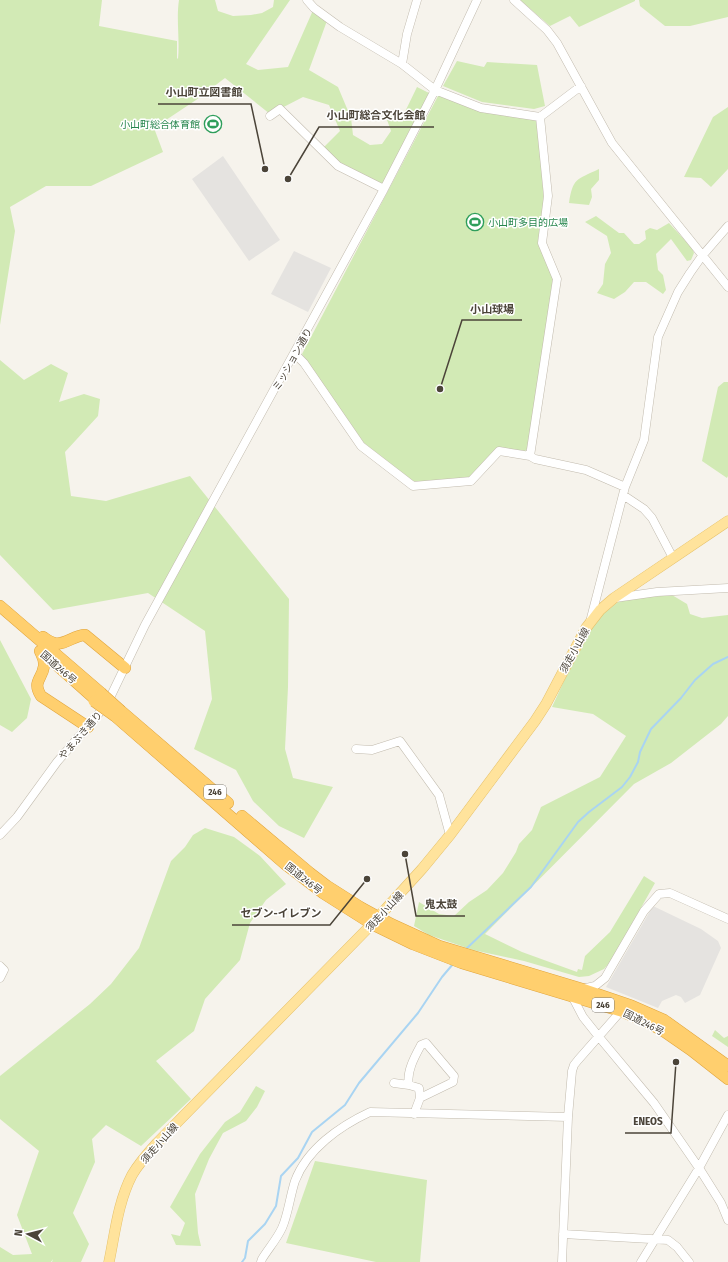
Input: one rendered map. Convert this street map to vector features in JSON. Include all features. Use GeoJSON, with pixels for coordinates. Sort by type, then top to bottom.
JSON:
{"type":"FeatureCollection","features":[{"type":"Feature","properties":{"kind":"highway","name":"国道246号"},"geometry":{"type":"LineString","coordinates":[[0,606],[76,671],[97,698]]}},
{"type":"Feature","properties":{"kind":"highway","name":"国道246号"},"geometry":{"type":"LineString","coordinates":[[0,616],[118,714],[286,864],[323,893],[375,921],[438,950],[572,996],[621,1010],[665,1032],[728,1079]]}},
{"type":"Feature","properties":{"kind":"highway"},"geometry":{"type":"LineString","coordinates":[[24,627],[54,643],[61,644],[80,635],[85,635],[125,668]]}},
{"type":"Feature","properties":{"kind":"highway"},"geometry":{"type":"LineString","coordinates":[[73,638],[67,650],[76,671]]}},
{"type":"Feature","properties":{"kind":"highway"},"geometry":{"type":"LineString","coordinates":[[40,650],[44,659],[44,666],[39,678],[37,690],[41,696],[88,727]]}},
{"type":"Feature","properties":{"kind":"highway"},"geometry":{"type":"LineString","coordinates":[[39,678],[48,671],[58,673],[97,698]]}},
{"type":"Feature","properties":{"kind":"highway","name":"国道246号"},"geometry":{"type":"LineString","coordinates":[[463,959],[612,998],[664,1020],[728,1066]]}},
{"type":"Feature","properties":{"kind":"main road","name":"須走小山線"},"geometry":{"type":"LineString","coordinates":[[109,1262],[120,1205],[133,1173],[145,1157],[375,921],[422,870],[535,721],[546,704],[580,638],[600,610],[614,598],[728,521]]}},
{"type":"Feature","properties":{"kind":"street"},"geometry":{"type":"LineString","coordinates":[[307,0],[314,8],[340,27],[402,64],[435,90],[481,108],[540,117],[581,86]]}},
{"type":"Feature","properties":{"kind":"street"},"geometry":{"type":"LineString","coordinates":[[402,64],[407,34],[416,0]]}},
{"type":"Feature","properties":{"kind":"street","name":"ミッション通り"},"geometry":{"type":"LineString","coordinates":[[145,625],[295,354],[384,189],[435,90],[477,0]]}},
{"type":"Feature","properties":{"kind":"street"},"geometry":{"type":"LineString","coordinates":[[514,0],[547,30],[565,56],[612,142],[728,287]]}},
{"type":"Feature","properties":{"kind":"street"},"geometry":{"type":"LineString","coordinates":[[270,116],[280,108],[338,166],[384,189]]}},
{"type":"Feature","properties":{"kind":"street"},"geometry":{"type":"LineString","coordinates":[[530,456],[557,279],[542,243],[548,196],[540,117]]}},
{"type":"Feature","properties":{"kind":"street"},"geometry":{"type":"LineString","coordinates":[[590,622],[624,491],[644,440],[658,336],[678,292],[702,256],[728,226]]}},
{"type":"Feature","properties":{"kind":"street"},"geometry":{"type":"LineString","coordinates":[[295,354],[304,363],[361,446],[413,486],[471,481],[499,451],[530,456],[535,459],[586,470],[624,491],[644,509],[652,518],[674,558]]}},
{"type":"Feature","properties":{"kind":"street"},"geometry":{"type":"LineString","coordinates":[[614,598],[657,592],[728,588]]}},
{"type":"Feature","properties":{"kind":"street","name":"やまぶき通り"},"geometry":{"type":"LineString","coordinates":[[0,835],[18,817],[57,762],[107,704],[145,625]]}},
{"type":"Feature","properties":{"kind":"street"},"geometry":{"type":"LineString","coordinates":[[356,750],[372,750],[400,741],[439,795],[450,834]]}},
{"type":"Feature","properties":{"kind":"street"},"geometry":{"type":"LineString","coordinates":[[582,989],[600,984],[605,978],[644,911],[659,894],[670,893],[728,919]]}},
{"type":"Feature","properties":{"kind":"street"},"geometry":{"type":"LineString","coordinates":[[0,966],[4,970],[0,978]]}},
{"type":"Feature","properties":{"kind":"street"},"geometry":{"type":"LineString","coordinates":[[572,996],[583,1017],[598,1037],[654,1103],[699,1168],[721,1203],[728,1220]]}},
{"type":"Feature","properties":{"kind":"street"},"geometry":{"type":"LineString","coordinates":[[562,1262],[571,1076],[574,1065],[621,1010]]}},
{"type":"Feature","properties":{"kind":"street"},"geometry":{"type":"LineString","coordinates":[[409,1085],[408,1080],[415,1056],[421,1045],[426,1043],[454,1076],[453,1082],[420,1098]]}},
{"type":"Feature","properties":{"kind":"street"},"geometry":{"type":"LineString","coordinates":[[394,1083],[419,1088],[420,1098],[414,1114]]}},
{"type":"Feature","properties":{"kind":"street"},"geometry":{"type":"LineString","coordinates":[[261,1262],[282,1228],[295,1181],[302,1166],[312,1153],[323,1143],[355,1119],[370,1112],[568,1117]]}},
{"type":"Feature","properties":{"kind":"street"},"geometry":{"type":"LineString","coordinates":[[642,1262],[699,1168],[728,1115]]}},
{"type":"Feature","properties":{"kind":"street"},"geometry":{"type":"LineString","coordinates":[[563,1234],[668,1240],[677,1247],[689,1262]]}},
{"type":"Feature","properties":{"kind":"green space"},"geometry":{"type":"Polygon","coordinates":[[[0,0],[102,0],[99,26],[177,41],[178,59],[179,0],[215,0],[218,11],[233,16],[262,13],[273,7],[274,0],[290,0],[246,64],[258,70],[288,67],[314,8],[328,18],[309,70],[338,87],[351,118],[353,135],[370,145],[382,144],[391,131],[386,117],[391,116],[401,120],[417,87],[431,94],[382,188],[346,174],[324,147],[340,131],[329,105],[303,97],[270,114],[225,78],[196,100],[154,128],[163,152],[91,186],[46,186],[10,207],[15,231],[0,325],[0,0]]]}},
{"type":"Feature","properties":{"kind":"green space"},"geometry":{"type":"Polygon","coordinates":[[[520,0],[635,1],[579,27],[570,16],[550,26],[520,0]]]}},
{"type":"Feature","properties":{"kind":"green space"},"geometry":{"type":"Polygon","coordinates":[[[639,0],[728,0],[728,17],[690,26],[665,26],[640,6],[639,0]]]}},
{"type":"Feature","properties":{"kind":"green space"},"geometry":{"type":"Polygon","coordinates":[[[457,61],[484,67],[487,62],[537,65],[545,106],[534,109],[482,102],[443,86],[457,61]]]}},
{"type":"Feature","properties":{"kind":"green space"},"geometry":{"type":"Polygon","coordinates":[[[438,96],[445,96],[534,119],[538,123],[544,201],[538,244],[553,278],[528,448],[525,451],[498,448],[469,478],[417,482],[413,481],[364,443],[302,354],[438,96]]]}},
{"type":"Feature","properties":{"kind":"green space"},"geometry":{"type":"Polygon","coordinates":[[[728,107],[728,169],[711,187],[701,178],[684,177],[713,117],[728,107]]]}},
{"type":"Feature","properties":{"kind":"green space"},"geometry":{"type":"Polygon","coordinates":[[[599,169],[599,180],[591,189],[592,197],[589,205],[569,203],[574,184],[585,175],[599,169]]]}},
{"type":"Feature","properties":{"kind":"green space"},"geometry":{"type":"Polygon","coordinates":[[[596,216],[619,233],[624,233],[634,244],[639,244],[646,239],[645,231],[650,228],[657,230],[669,223],[692,248],[694,253],[691,260],[687,261],[671,239],[656,254],[658,270],[663,275],[666,290],[663,294],[646,282],[634,282],[625,292],[614,299],[597,293],[603,284],[605,264],[611,253],[607,236],[585,222],[596,216]]]}},
{"type":"Feature","properties":{"kind":"green space"},"geometry":{"type":"Polygon","coordinates":[[[0,360],[24,380],[51,364],[68,373],[59,402],[84,394],[100,399],[98,416],[65,452],[71,496],[106,501],[190,476],[289,599],[288,687],[285,749],[293,778],[333,787],[304,838],[279,826],[253,801],[236,770],[194,749],[212,699],[205,631],[148,593],[53,610],[0,555],[0,360]]]}},
{"type":"Feature","properties":{"kind":"green space"},"geometry":{"type":"Polygon","coordinates":[[[724,382],[728,382],[727,478],[702,461],[718,387],[724,382]]]}},
{"type":"Feature","properties":{"kind":"green space"},"geometry":{"type":"Polygon","coordinates":[[[672,595],[687,604],[690,614],[702,618],[728,615],[728,716],[721,724],[671,763],[634,784],[485,934],[522,952],[577,972],[578,969],[582,970],[585,956],[610,932],[644,876],[655,883],[611,961],[604,969],[589,976],[579,977],[524,961],[473,950],[429,935],[414,926],[419,902],[439,914],[454,916],[469,902],[487,890],[503,873],[516,852],[519,844],[532,830],[541,807],[600,777],[626,736],[593,714],[552,707],[592,623],[618,602],[638,598],[672,595]]]}},
{"type":"Feature","properties":{"kind":"green space"},"geometry":{"type":"Polygon","coordinates":[[[0,640],[31,699],[27,718],[12,732],[0,725],[0,640]]]}},
{"type":"Feature","properties":{"kind":"green space"},"geometry":{"type":"Polygon","coordinates":[[[205,828],[234,837],[260,856],[286,884],[266,900],[250,923],[240,960],[205,999],[194,1031],[156,1061],[191,1099],[141,1146],[106,1125],[92,1139],[95,1162],[73,1213],[89,1244],[81,1262],[52,1262],[53,1259],[51,1262],[0,1262],[0,1247],[13,1255],[32,1254],[17,1215],[39,1151],[0,1119],[0,1076],[90,1004],[111,984],[139,948],[171,861],[185,847],[193,835],[205,828]]]}},
{"type":"Feature","properties":{"kind":"green space"},"geometry":{"type":"Polygon","coordinates":[[[715,1030],[724,1038],[728,1036],[728,1047],[712,1036],[715,1030]]]}},
{"type":"Feature","properties":{"kind":"green space"},"geometry":{"type":"Polygon","coordinates":[[[256,1086],[265,1091],[257,1107],[246,1121],[223,1133],[209,1159],[195,1194],[198,1233],[201,1246],[176,1245],[171,1234],[180,1236],[185,1223],[170,1207],[200,1154],[225,1122],[240,1112],[256,1086]]]}},
{"type":"Feature","properties":{"kind":"green space"},"geometry":{"type":"Polygon","coordinates":[[[315,1161],[427,1180],[420,1262],[376,1262],[286,1243],[315,1161]]]}},
{"type":"Feature","properties":{"kind":"shaded area"},"geometry":{"type":"Polygon","coordinates":[[[223,156],[280,240],[249,261],[192,179],[223,156]]]}},
{"type":"Feature","properties":{"kind":"shaded area"},"geometry":{"type":"Polygon","coordinates":[[[294,251],[331,268],[308,312],[271,294],[294,251]]]}},
{"type":"Feature","properties":{"kind":"shaded area"},"geometry":{"type":"Polygon","coordinates":[[[653,906],[701,929],[718,941],[721,948],[700,995],[685,1003],[681,997],[676,995],[662,1001],[658,1008],[606,987],[653,906]]]}},
{"type":"Feature","properties":{"kind":"waterway"},"geometry":{"type":"LineString","coordinates":[[465,950],[531,887],[578,822],[622,787],[630,777],[638,762],[640,752],[651,729],[681,698],[695,680],[713,664],[728,657]]}},
{"type":"Feature","properties":{"kind":"waterway"},"geometry":{"type":"LineString","coordinates":[[242,1262],[245,1258],[248,1241],[265,1224],[276,1206],[281,1176],[298,1158],[312,1132],[345,1105],[359,1083],[418,1013],[442,977],[453,964]]}},
{"type":"Feature","properties":{"kind":"place","name":"小山町総合体育館"},"geometry":{"type":"Point","coordinates":[213,124]}},
{"type":"Feature","properties":{"kind":"place","name":"小山町立図書館"},"geometry":{"type":"Point","coordinates":[265,169]}},
{"type":"Feature","properties":{"kind":"place","name":"小山町総合文化会館"},"geometry":{"type":"Point","coordinates":[288,179]}},
{"type":"Feature","properties":{"kind":"place","name":"小山町多目的広場"},"geometry":{"type":"Point","coordinates":[475,222]}},
{"type":"Feature","properties":{"kind":"place","name":"小山球場"},"geometry":{"type":"Point","coordinates":[440,389]}},
{"type":"Feature","properties":{"kind":"place","name":"鬼太鼓"},"geometry":{"type":"Point","coordinates":[405,854]}},
{"type":"Feature","properties":{"kind":"place","name":"セブン-イレブン"},"geometry":{"type":"Point","coordinates":[367,879]}},
{"type":"Feature","properties":{"kind":"place","name":"ENEOS"},"geometry":{"type":"Point","coordinates":[676,1062]}}]}
